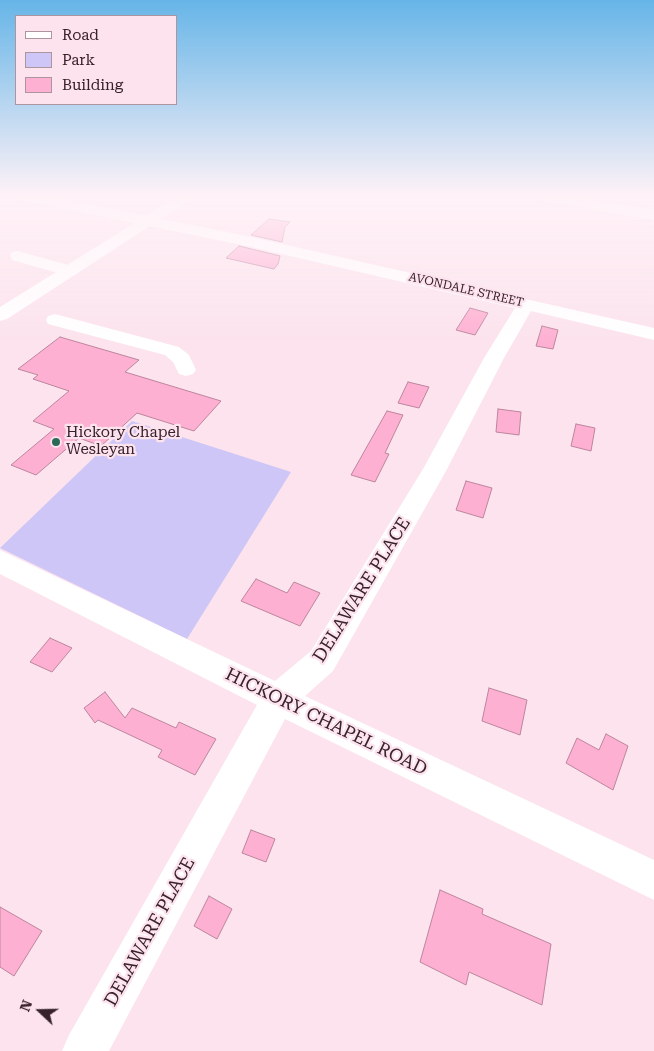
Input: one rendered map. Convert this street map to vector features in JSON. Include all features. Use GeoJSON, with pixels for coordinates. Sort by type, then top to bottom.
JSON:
{"type":"FeatureCollection","features":[{"type":"Feature","properties":{"kind":"main road"},"geometry":{"type":"LineString","coordinates":[[0,315],[114,243]]}},
{"type":"Feature","properties":{"kind":"street","name":"AVONDALE STREET"},"geometry":{"type":"LineString","coordinates":[[260,243],[654,334]]}},
{"type":"Feature","properties":{"kind":"street"},"geometry":{"type":"LineString","coordinates":[[18,256],[69,271]]}},
{"type":"Feature","properties":{"kind":"street","name":"DELAWARE PLACE"},"geometry":{"type":"LineString","coordinates":[[85,1051],[278,699],[322,661],[434,471],[494,358],[526,304]]}},
{"type":"Feature","properties":{"kind":"street"},"geometry":{"type":"LineString","coordinates":[[56,320],[172,351],[182,359],[186,370]]}},
{"type":"Feature","properties":{"kind":"street","name":"HICKORY CHAPEL ROAD"},"geometry":{"type":"LineString","coordinates":[[0,561],[278,699],[654,880]]}},
{"type":"Feature","properties":{"kind":"green space"},"geometry":{"type":"Polygon","coordinates":[[[132,421],[291,472],[187,639],[0,548],[132,421]]]}},
{"type":"Feature","properties":{"kind":"building"},"geometry":{"type":"Polygon","coordinates":[[[239,246],[280,256],[278,264],[274,269],[226,258],[239,246]]]}},
{"type":"Feature","properties":{"kind":"building"},"geometry":{"type":"Polygon","coordinates":[[[470,308],[488,313],[475,335],[456,330],[470,308]]]}},
{"type":"Feature","properties":{"kind":"building"},"geometry":{"type":"Polygon","coordinates":[[[542,326],[558,330],[553,349],[536,346],[542,326]]]}},
{"type":"Feature","properties":{"kind":"building"},"geometry":{"type":"Polygon","coordinates":[[[60,337],[139,360],[125,372],[221,401],[194,431],[137,413],[101,446],[79,438],[36,475],[11,465],[54,429],[33,421],[69,391],[33,379],[38,375],[18,369],[60,337]]]}},
{"type":"Feature","properties":{"kind":"building"},"geometry":{"type":"Polygon","coordinates":[[[408,382],[429,387],[419,408],[398,403],[408,382]]]}},
{"type":"Feature","properties":{"kind":"building"},"geometry":{"type":"Polygon","coordinates":[[[498,409],[521,412],[519,435],[496,432],[498,409]]]}},
{"type":"Feature","properties":{"kind":"building"},"geometry":{"type":"Polygon","coordinates":[[[387,411],[403,415],[385,453],[389,454],[375,482],[351,475],[387,411]]]}},
{"type":"Feature","properties":{"kind":"building"},"geometry":{"type":"Polygon","coordinates":[[[576,424],[595,428],[591,451],[571,446],[576,424]]]}},
{"type":"Feature","properties":{"kind":"building"},"geometry":{"type":"Polygon","coordinates":[[[466,481],[492,488],[483,518],[456,510],[466,481]]]}},
{"type":"Feature","properties":{"kind":"building"},"geometry":{"type":"Polygon","coordinates":[[[256,579],[287,593],[294,582],[320,593],[300,626],[241,601],[256,579]]]}},
{"type":"Feature","properties":{"kind":"building"},"geometry":{"type":"Polygon","coordinates":[[[50,638],[72,648],[52,672],[30,662],[50,638]]]}},
{"type":"Feature","properties":{"kind":"building"},"geometry":{"type":"Polygon","coordinates":[[[489,688],[527,700],[520,735],[482,721],[489,688]]]}},
{"type":"Feature","properties":{"kind":"building"},"geometry":{"type":"Polygon","coordinates":[[[105,692],[125,718],[132,708],[176,728],[179,722],[216,739],[195,775],[158,757],[162,750],[98,720],[95,723],[84,708],[105,692]]]}},
{"type":"Feature","properties":{"kind":"building"},"geometry":{"type":"Polygon","coordinates":[[[606,734],[628,746],[613,790],[566,763],[577,738],[599,750],[606,734]]]}},
{"type":"Feature","properties":{"kind":"building"},"geometry":{"type":"Polygon","coordinates":[[[251,830],[275,839],[266,862],[242,853],[251,830]]]}},
{"type":"Feature","properties":{"kind":"building"},"geometry":{"type":"Polygon","coordinates":[[[440,890],[483,909],[482,914],[551,944],[542,1005],[469,972],[466,985],[420,962],[440,890]]]}},
{"type":"Feature","properties":{"kind":"building"},"geometry":{"type":"Polygon","coordinates":[[[209,896],[232,909],[217,939],[194,926],[209,896]]]}},
{"type":"Feature","properties":{"kind":"building"},"geometry":{"type":"Polygon","coordinates":[[[0,907],[42,931],[14,976],[0,967],[0,907]]]}},
{"type":"Feature","properties":{"kind":"place","name":"Hickory Chapel Wesleyan"},"geometry":{"type":"Point","coordinates":[56,442]}}]}
